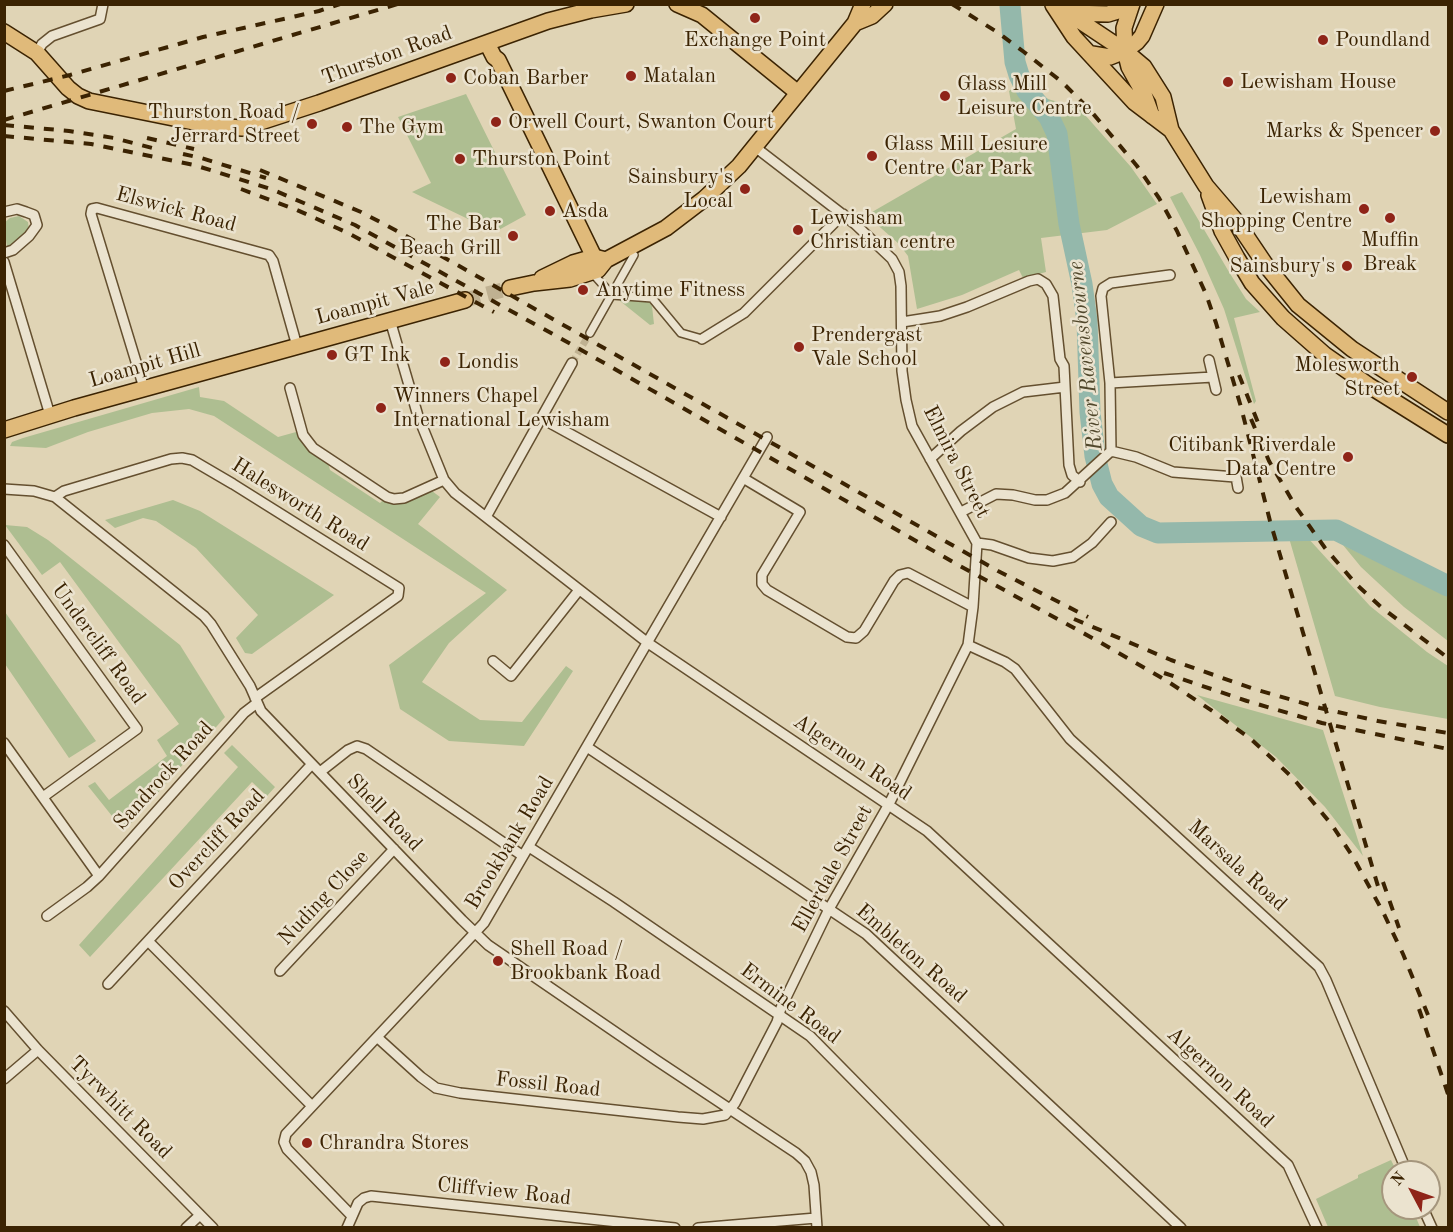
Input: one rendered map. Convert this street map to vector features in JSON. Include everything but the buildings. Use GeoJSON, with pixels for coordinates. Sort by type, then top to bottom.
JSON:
{"type":"FeatureCollection","features":[{"type":"Feature","properties":{"kind":"main road","name":"Thurston Road"},"geometry":{"type":"LineString","coordinates":[[4,32],[37,53],[78,96],[105,105],[213,126],[242,128],[503,36],[576,13],[626,4]]}},
{"type":"Feature","properties":{"kind":"main road"},"geometry":{"type":"LineString","coordinates":[[677,4],[702,15],[798,93]]}},
{"type":"Feature","properties":{"kind":"main road"},"geometry":{"type":"LineString","coordinates":[[600,258],[666,228],[720,185],[755,147],[855,23],[863,4]]}},
{"type":"Feature","properties":{"kind":"main road"},"geometry":{"type":"LineString","coordinates":[[855,23],[872,16],[885,4]]}},
{"type":"Feature","properties":{"kind":"main road"},"geometry":{"type":"LineString","coordinates":[[1092,54],[1110,57],[1125,51],[1142,36],[1156,4]]}},
{"type":"Feature","properties":{"kind":"main road"},"geometry":{"type":"LineString","coordinates":[[1053,5],[1074,37],[1134,102],[1171,130]]}},
{"type":"Feature","properties":{"kind":"main road"},"geometry":{"type":"LineString","coordinates":[[1053,5],[1069,13],[1125,51],[1144,67],[1163,97],[1171,130],[1206,186],[1236,221],[1264,264],[1298,305],[1352,349],[1449,412]]}},
{"type":"Feature","properties":{"kind":"main road"},"geometry":{"type":"LineString","coordinates":[[1132,6],[1124,27],[1125,51],[1129,67],[1144,94],[1152,116]]}},
{"type":"Feature","properties":{"kind":"main road"},"geometry":{"type":"LineString","coordinates":[[1069,13],[1108,14],[1132,6]]}},
{"type":"Feature","properties":{"kind":"main road"},"geometry":{"type":"LineString","coordinates":[[498,60],[504,47],[503,36]]}},
{"type":"Feature","properties":{"kind":"main road"},"geometry":{"type":"LineString","coordinates":[[486,43],[498,60],[600,258],[598,270],[570,279],[510,288]]}},
{"type":"Feature","properties":{"kind":"main road"},"geometry":{"type":"LineString","coordinates":[[1206,186],[1222,231],[1237,258],[1252,283],[1283,318],[1325,355],[1368,385],[1449,435]]}},
{"type":"Feature","properties":{"kind":"main road","name":"Loampit Vale"},"geometry":{"type":"LineString","coordinates":[[297,346],[465,300]]}},
{"type":"Feature","properties":{"kind":"main road","name":"Loampit Hill"},"geometry":{"type":"LineString","coordinates":[[4,430],[297,346]]}},
{"type":"Feature","properties":{"kind":"street"},"geometry":{"type":"LineString","coordinates":[[37,53],[42,44],[52,36],[100,19],[103,4]]}},
{"type":"Feature","properties":{"kind":"street","name":"Elmira Street"},"geometry":{"type":"LineString","coordinates":[[755,147],[843,214],[892,259],[899,272],[902,371],[912,426],[977,543],[968,645]]}},
{"type":"Feature","properties":{"kind":"street","name":"Elswick Road"},"geometry":{"type":"LineString","coordinates":[[144,388],[91,213],[92,208],[269,255],[273,261],[297,346]]}},
{"type":"Feature","properties":{"kind":"street"},"geometry":{"type":"LineString","coordinates":[[4,212],[16,209],[34,215],[37,225],[29,236],[13,250],[4,252]]}},
{"type":"Feature","properties":{"kind":"street"},"geometry":{"type":"LineString","coordinates":[[595,276],[612,296],[652,298],[681,333],[702,339],[744,313],[843,214]]}},
{"type":"Feature","properties":{"kind":"street"},"geometry":{"type":"LineString","coordinates":[[590,333],[634,255]]}},
{"type":"Feature","properties":{"kind":"street"},"geometry":{"type":"LineString","coordinates":[[4,262],[50,415]]}},
{"type":"Feature","properties":{"kind":"street"},"geometry":{"type":"LineString","coordinates":[[961,512],[996,494],[1047,500],[1065,493],[1080,482],[1109,453],[1110,383],[1101,296],[1103,288],[1110,283],[1170,275]]}},
{"type":"Feature","properties":{"kind":"street"},"geometry":{"type":"LineString","coordinates":[[902,322],[940,316],[967,308],[1029,281],[1038,279],[1046,284],[1053,296],[1060,358],[1064,366],[1069,465],[1072,475],[1080,482]]}},
{"type":"Feature","properties":{"kind":"street","name":"Algernon Road"},"geometry":{"type":"LineString","coordinates":[[390,321],[418,416],[444,480],[455,493],[648,643],[927,831],[1288,1165],[1317,1227]]}},
{"type":"Feature","properties":{"kind":"street"},"geometry":{"type":"LineString","coordinates":[[1209,360],[1216,390]]}},
{"type":"Feature","properties":{"kind":"street"},"geometry":{"type":"LineString","coordinates":[[486,517],[572,363]]}},
{"type":"Feature","properties":{"kind":"street"},"geometry":{"type":"LineString","coordinates":[[1110,383],[1213,377]]}},
{"type":"Feature","properties":{"kind":"street"},"geometry":{"type":"LineString","coordinates":[[930,459],[961,431],[993,407],[1023,392],[1065,387]]}},
{"type":"Feature","properties":{"kind":"street"},"geometry":{"type":"LineString","coordinates":[[290,388],[303,435],[313,448],[387,497],[394,500],[404,498],[444,480]]}},
{"type":"Feature","properties":{"kind":"street"},"geometry":{"type":"LineString","coordinates":[[542,418],[721,517]]}},
{"type":"Feature","properties":{"kind":"street","name":"Brookbank Road"},"geometry":{"type":"LineString","coordinates":[[352,1216],[287,1149],[284,1142],[286,1134],[484,923],[767,437]]}},
{"type":"Feature","properties":{"kind":"street"},"geometry":{"type":"LineString","coordinates":[[1109,453],[1136,457],[1173,472],[1235,477]]}},
{"type":"Feature","properties":{"kind":"street","name":"Halesworth Road"},"geometry":{"type":"LineString","coordinates":[[55,497],[64,491],[171,459],[192,460],[399,588],[398,596],[256,700]]}},
{"type":"Feature","properties":{"kind":"street"},"geometry":{"type":"LineString","coordinates":[[1234,465],[1238,488]]}},
{"type":"Feature","properties":{"kind":"street"},"geometry":{"type":"LineString","coordinates":[[743,478],[800,512],[762,575],[762,584],[767,590],[847,637],[856,638],[864,631],[894,581],[900,575],[908,573],[972,607]]}},
{"type":"Feature","properties":{"kind":"street"},"geometry":{"type":"LineString","coordinates":[[4,489],[34,491],[55,497]]}},
{"type":"Feature","properties":{"kind":"street","name":"Shell Road"},"geometry":{"type":"LineString","coordinates":[[55,497],[204,616],[272,723],[488,945],[805,1161],[814,1185],[816,1223]]}},
{"type":"Feature","properties":{"kind":"street"},"geometry":{"type":"LineString","coordinates":[[977,543],[992,545],[1029,558],[1053,561],[1073,557],[1092,543],[1111,522]]}},
{"type":"Feature","properties":{"kind":"street","name":"Undercliff Road"},"geometry":{"type":"LineString","coordinates":[[4,545],[137,729],[43,797]]}},
{"type":"Feature","properties":{"kind":"street"},"geometry":{"type":"LineString","coordinates":[[493,662],[511,676],[579,590]]}},
{"type":"Feature","properties":{"kind":"street","name":"Ellerdale Street"},"geometry":{"type":"LineString","coordinates":[[731,1110],[830,909],[889,804],[968,645]]}},
{"type":"Feature","properties":{"kind":"street","name":"Marsala Road"},"geometry":{"type":"LineString","coordinates":[[968,645],[1015,669],[1070,739],[1319,967],[1402,1160]]}},
{"type":"Feature","properties":{"kind":"street","name":"Sandrock Road"},"geometry":{"type":"LineString","coordinates":[[47,916],[99,876],[256,700]]}},
{"type":"Feature","properties":{"kind":"street"},"geometry":{"type":"LineString","coordinates":[[4,743],[99,876]]}},
{"type":"Feature","properties":{"kind":"street"},"geometry":{"type":"LineString","coordinates":[[320,772],[348,750],[357,746],[366,749],[523,856]]}},
{"type":"Feature","properties":{"kind":"street","name":"Embleton Road"},"geometry":{"type":"LineString","coordinates":[[587,747],[866,934],[1181,1227]]}},
{"type":"Feature","properties":{"kind":"street","name":"Overcliff Road"},"geometry":{"type":"LineString","coordinates":[[108,984],[312,764]]}},
{"type":"Feature","properties":{"kind":"street","name":"Ermine Road"},"geometry":{"type":"LineString","coordinates":[[529,847],[614,902],[818,1043],[999,1227]]}},
{"type":"Feature","properties":{"kind":"street","name":"Nuding Close"},"geometry":{"type":"LineString","coordinates":[[280,971],[394,849]]}},
{"type":"Feature","properties":{"kind":"street"},"geometry":{"type":"LineString","coordinates":[[148,941],[312,1106]]}},
{"type":"Feature","properties":{"kind":"street","name":"Tyrwhitt Road"},"geometry":{"type":"LineString","coordinates":[[4,1011],[38,1050],[213,1227]]}},
{"type":"Feature","properties":{"kind":"street","name":"Fossil Road"},"geometry":{"type":"LineString","coordinates":[[378,1038],[436,1089],[703,1119],[725,1115],[731,1110]]}},
{"type":"Feature","properties":{"kind":"street"},"geometry":{"type":"LineString","coordinates":[[4,1079],[38,1050]]}},
{"type":"Feature","properties":{"kind":"street","name":"Cliffview Road"},"geometry":{"type":"LineString","coordinates":[[346,1227],[358,1203],[371,1196],[675,1227]]}},
{"type":"Feature","properties":{"kind":"street"},"geometry":{"type":"LineString","coordinates":[[186,1227],[200,1215]]}},
{"type":"Feature","properties":{"kind":"street"},"geometry":{"type":"LineString","coordinates":[[699,1227],[816,1223]]}},
{"type":"Feature","properties":{"kind":"green space"},"geometry":{"type":"Polygon","coordinates":[[[1016,86],[1051,100],[1078,107],[1131,167],[1157,204],[1107,230],[1041,238],[1046,272],[1023,278],[1019,270],[962,295],[917,309],[908,256],[899,244],[873,221],[872,212],[1016,129],[1009,91],[1016,86]]]}},
{"type":"Feature","properties":{"kind":"green space"},"geometry":{"type":"Polygon","coordinates":[[[466,94],[526,215],[495,232],[412,192],[431,183],[398,117],[466,94]]]}},
{"type":"Feature","properties":{"kind":"green space"},"geometry":{"type":"Polygon","coordinates":[[[1182,192],[1246,299],[1260,312],[1234,318],[1256,401],[1254,404],[1224,309],[1200,255],[1170,197],[1182,192]]]}},
{"type":"Feature","properties":{"kind":"green space"},"geometry":{"type":"Polygon","coordinates":[[[19,216],[28,222],[29,230],[7,248],[4,223],[10,218],[19,216]]]}},
{"type":"Feature","properties":{"kind":"green space"},"geometry":{"type":"Polygon","coordinates":[[[620,299],[650,302],[654,324],[650,325],[620,299]]]}},
{"type":"Feature","properties":{"kind":"green space"},"geometry":{"type":"Polygon","coordinates":[[[199,387],[200,397],[224,401],[278,437],[296,432],[308,448],[328,463],[330,470],[380,503],[383,500],[391,504],[403,503],[432,491],[440,497],[418,524],[507,590],[449,643],[422,682],[480,720],[522,722],[566,666],[573,671],[524,746],[449,741],[400,709],[389,665],[486,593],[214,416],[189,409],[152,413],[88,432],[46,448],[10,446],[12,442],[23,438],[199,387]]]}},
{"type":"Feature","properties":{"kind":"green space"},"geometry":{"type":"Polygon","coordinates":[[[173,500],[200,511],[334,595],[252,654],[245,653],[236,638],[258,615],[196,548],[156,521],[143,518],[115,528],[105,520],[173,500]]]}},
{"type":"Feature","properties":{"kind":"green space"},"geometry":{"type":"Polygon","coordinates":[[[5,525],[27,527],[48,540],[180,645],[225,717],[124,831],[88,786],[95,782],[109,800],[167,756],[157,740],[179,724],[60,562],[42,575],[5,525]]]}},
{"type":"Feature","properties":{"kind":"green space"},"geometry":{"type":"Polygon","coordinates":[[[1307,537],[1370,606],[1448,666],[1448,719],[1380,707],[1335,696],[1289,538],[1307,537]]]}},
{"type":"Feature","properties":{"kind":"green space"},"geometry":{"type":"Polygon","coordinates":[[[1343,545],[1448,596],[1448,641],[1404,607],[1361,567],[1343,545]]]}},
{"type":"Feature","properties":{"kind":"green space"},"geometry":{"type":"Polygon","coordinates":[[[5,612],[96,741],[69,758],[5,664],[5,612]]]}},
{"type":"Feature","properties":{"kind":"green space"},"geometry":{"type":"Polygon","coordinates":[[[1197,695],[1323,730],[1363,856],[1325,807],[1276,757],[1197,695]]]}},
{"type":"Feature","properties":{"kind":"green space"},"geometry":{"type":"Polygon","coordinates":[[[232,745],[275,787],[267,796],[252,782],[90,957],[79,945],[238,767],[224,753],[232,745]]]}},
{"type":"Feature","properties":{"kind":"green space"},"geometry":{"type":"Polygon","coordinates":[[[1381,1165],[1381,1220],[1417,1220],[1420,1227],[1328,1227],[1316,1199],[1358,1178],[1358,1175],[1381,1165]]]}},
{"type":"Feature","properties":{"kind":"waterway","name":"River Ravensbourne"},"geometry":{"type":"LineString","coordinates":[[1010,6],[1015,62],[1019,75],[1027,91],[1049,117],[1057,134],[1069,224],[1082,284],[1087,321],[1090,412],[1095,456],[1102,484],[1109,497],[1141,526],[1158,533],[1336,530],[1448,586]]}},
{"type":"Feature","properties":{"kind":"tunnel"},"geometry":{"type":"LineString","coordinates":[[465,300],[510,288]]}},
{"type":"Feature","properties":{"kind":"tunnel"},"geometry":{"type":"LineString","coordinates":[[572,363],[590,333]]}},
{"type":"Feature","properties":{"kind":"railway"},"geometry":{"type":"LineString","coordinates":[[4,91],[70,75],[203,37],[319,11],[340,4]]}},
{"type":"Feature","properties":{"kind":"railway"},"geometry":{"type":"LineString","coordinates":[[4,120],[398,4]]}},
{"type":"Feature","properties":{"kind":"railway"},"geometry":{"type":"LineString","coordinates":[[952,4],[1024,52],[1062,82],[1090,110],[1137,166],[1159,198],[1177,231],[1206,294],[1216,323],[1241,407],[1270,521],[1380,893]]}},
{"type":"Feature","properties":{"kind":"railway"},"geometry":{"type":"LineString","coordinates":[[4,125],[114,138],[156,149]]}},
{"type":"Feature","properties":{"kind":"railway"},"geometry":{"type":"LineString","coordinates":[[4,136],[91,144],[194,165],[271,189],[355,225],[569,343],[1167,681],[1252,740],[1293,778],[1332,825],[1353,857],[1383,912],[1428,1015]]}},
{"type":"Feature","properties":{"kind":"railway"},"geometry":{"type":"LineString","coordinates":[[147,138],[194,149]]}},
{"type":"Feature","properties":{"kind":"railway"},"geometry":{"type":"LineString","coordinates":[[183,154],[266,178]]}},
{"type":"Feature","properties":{"kind":"railway"},"geometry":{"type":"LineString","coordinates":[[260,170],[361,212],[399,232],[998,571],[1088,617]]}},
{"type":"Feature","properties":{"kind":"railway"},"geometry":{"type":"LineString","coordinates":[[241,189],[297,210],[348,233],[494,312]]}},
{"type":"Feature","properties":{"kind":"railway"},"geometry":{"type":"LineString","coordinates":[[1239,375],[1259,425]]}},
{"type":"Feature","properties":{"kind":"railway"},"geometry":{"type":"LineString","coordinates":[[1251,419],[1269,461],[1296,507],[1325,548],[1356,584],[1381,607],[1448,658]]}},
{"type":"Feature","properties":{"kind":"railway"},"geometry":{"type":"LineString","coordinates":[[1074,619],[1171,660],[1254,689],[1320,708],[1448,733]]}},
{"type":"Feature","properties":{"kind":"railway"},"geometry":{"type":"LineString","coordinates":[[1164,673],[1322,723],[1448,749]]}},
{"type":"Feature","properties":{"kind":"railway"},"geometry":{"type":"LineString","coordinates":[[1383,882],[1399,928]]}},
{"type":"Feature","properties":{"kind":"railway"},"geometry":{"type":"LineString","coordinates":[[1419,1009],[1448,1094]]}},
{"type":"Feature","properties":{"kind":"place","name":"Exchange Point"},"geometry":{"type":"Point","coordinates":[755,18]}},
{"type":"Feature","properties":{"kind":"place","name":"Poundland"},"geometry":{"type":"Point","coordinates":[1323,40]}},
{"type":"Feature","properties":{"kind":"place","name":"Matalan"},"geometry":{"type":"Point","coordinates":[631,76]}},
{"type":"Feature","properties":{"kind":"place","name":"Coban Barber"},"geometry":{"type":"Point","coordinates":[451,78]}},
{"type":"Feature","properties":{"kind":"place","name":"Lewisham House"},"geometry":{"type":"Point","coordinates":[1228,82]}},
{"type":"Feature","properties":{"kind":"place","name":"Glass Mill Leisure Centre"},"geometry":{"type":"Point","coordinates":[945,96]}},
{"type":"Feature","properties":{"kind":"place","name":"Orwell Court, Swanton Court"},"geometry":{"type":"Point","coordinates":[496,122]}},
{"type":"Feature","properties":{"kind":"place","name":"Thurston Road / Jerrard Street"},"geometry":{"type":"Point","coordinates":[312,124]}},
{"type":"Feature","properties":{"kind":"place","name":"The Gym"},"geometry":{"type":"Point","coordinates":[347,127]}},
{"type":"Feature","properties":{"kind":"place","name":"Marks & Spencer"},"geometry":{"type":"Point","coordinates":[1435,131]}},
{"type":"Feature","properties":{"kind":"place","name":"Glass Mill Lesiure Centre Car Park"},"geometry":{"type":"Point","coordinates":[872,156]}},
{"type":"Feature","properties":{"kind":"place","name":"Thurston Point"},"geometry":{"type":"Point","coordinates":[460,159]}},
{"type":"Feature","properties":{"kind":"place","name":"Sainsbury's Local"},"geometry":{"type":"Point","coordinates":[745,189]}},
{"type":"Feature","properties":{"kind":"place","name":"Lewisham Shopping Centre"},"geometry":{"type":"Point","coordinates":[1364,209]}},
{"type":"Feature","properties":{"kind":"place","name":"Asda"},"geometry":{"type":"Point","coordinates":[550,211]}},
{"type":"Feature","properties":{"kind":"place","name":"Muffin Break"},"geometry":{"type":"Point","coordinates":[1390,218]}},
{"type":"Feature","properties":{"kind":"place","name":"Lewisham Christian centre"},"geometry":{"type":"Point","coordinates":[798,230]}},
{"type":"Feature","properties":{"kind":"place","name":"The Bar Beach Grill"},"geometry":{"type":"Point","coordinates":[513,236]}},
{"type":"Feature","properties":{"kind":"place","name":"Sainsbury's"},"geometry":{"type":"Point","coordinates":[1347,266]}},
{"type":"Feature","properties":{"kind":"place","name":"Anytime Fitness"},"geometry":{"type":"Point","coordinates":[583,290]}},
{"type":"Feature","properties":{"kind":"place","name":"Prendergast Vale School"},"geometry":{"type":"Point","coordinates":[799,347]}},
{"type":"Feature","properties":{"kind":"place","name":"GT Ink"},"geometry":{"type":"Point","coordinates":[332,355]}},
{"type":"Feature","properties":{"kind":"place","name":"Londis"},"geometry":{"type":"Point","coordinates":[445,362]}},
{"type":"Feature","properties":{"kind":"place","name":"Molesworth Street"},"geometry":{"type":"Point","coordinates":[1412,377]}},
{"type":"Feature","properties":{"kind":"place","name":"Winners Chapel International Lewisham"},"geometry":{"type":"Point","coordinates":[381,408]}},
{"type":"Feature","properties":{"kind":"place","name":"Citibank Riverdale Data Centre"},"geometry":{"type":"Point","coordinates":[1348,457]}},
{"type":"Feature","properties":{"kind":"place","name":"Shell Road / Brookbank Road"},"geometry":{"type":"Point","coordinates":[498,961]}},
{"type":"Feature","properties":{"kind":"place","name":"Chrandra Stores"},"geometry":{"type":"Point","coordinates":[307,1143]}}]}
